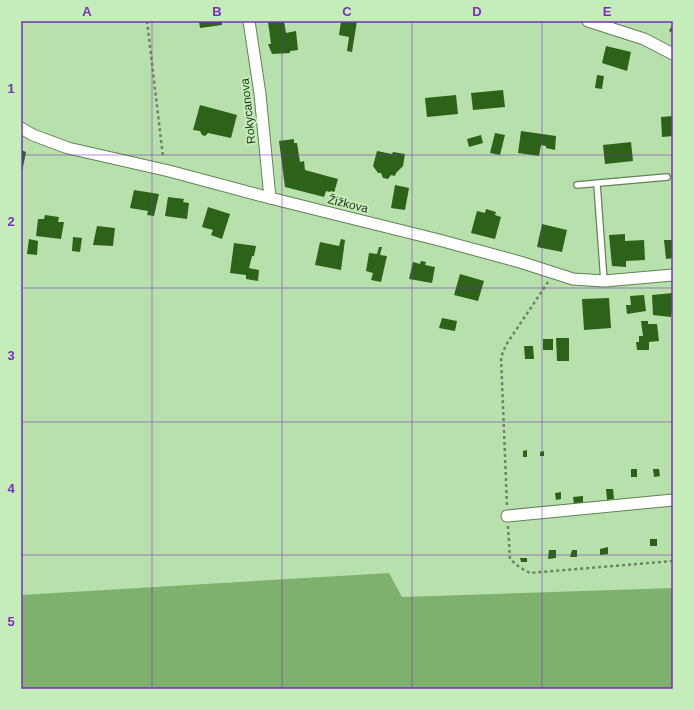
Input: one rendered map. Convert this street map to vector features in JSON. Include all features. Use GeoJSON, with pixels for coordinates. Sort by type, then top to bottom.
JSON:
{"type":"FeatureCollection","features":[{"type":"Feature","properties":{"kind":"street","name":"Rokycanova"},"geometry":{"type":"LineString","coordinates":[[249,21],[260,94],[270,198]]}},
{"type":"Feature","properties":{"kind":"street"},"geometry":{"type":"LineString","coordinates":[[588,21],[644,39],[673,54]]}},
{"type":"Feature","properties":{"kind":"street","name":"Žižkova"},"geometry":{"type":"LineString","coordinates":[[21,128],[33,135],[68,148],[165,170],[270,198],[440,240],[554,273],[573,280],[604,281],[673,275]]}},
{"type":"Feature","properties":{"kind":"street"},"geometry":{"type":"LineString","coordinates":[[507,516],[673,500]]}},
{"type":"Feature","properties":{"kind":"lane"},"geometry":{"type":"LineString","coordinates":[[577,185],[666,177]]}},
{"type":"Feature","properties":{"kind":"lane"},"geometry":{"type":"LineString","coordinates":[[597,184],[604,281]]}},
{"type":"Feature","properties":{"kind":"path"},"geometry":{"type":"LineString","coordinates":[[147,21],[165,170]]}},
{"type":"Feature","properties":{"kind":"path"},"geometry":{"type":"LineString","coordinates":[[554,273],[506,346],[501,357],[510,559],[519,567],[530,573],[673,561]]}},
{"type":"Feature","properties":{"kind":"green space"},"geometry":{"type":"Polygon","coordinates":[[[389,573],[402,597],[673,588],[673,689],[21,689],[21,595],[389,573]]]}},
{"type":"Feature","properties":{"kind":"building"},"geometry":{"type":"Polygon","coordinates":[[[199,21],[222,21],[222,25],[200,28],[199,21]]]}},
{"type":"Feature","properties":{"kind":"building"},"geometry":{"type":"Polygon","coordinates":[[[284,21],[286,33],[296,31],[298,50],[290,51],[290,53],[272,54],[268,44],[271,44],[268,22],[284,21]]]}},
{"type":"Feature","properties":{"kind":"building"},"geometry":{"type":"Polygon","coordinates":[[[341,21],[357,21],[352,52],[347,51],[349,37],[339,35],[341,21]]]}},
{"type":"Feature","properties":{"kind":"building"},"geometry":{"type":"Polygon","coordinates":[[[673,24],[673,33],[669,31],[673,24]]]}},
{"type":"Feature","properties":{"kind":"building"},"geometry":{"type":"Polygon","coordinates":[[[606,46],[631,52],[627,71],[602,63],[606,46]]]}},
{"type":"Feature","properties":{"kind":"building"},"geometry":{"type":"Polygon","coordinates":[[[597,75],[604,76],[602,89],[595,88],[597,75]]]}},
{"type":"Feature","properties":{"kind":"building"},"geometry":{"type":"Polygon","coordinates":[[[503,90],[505,107],[473,110],[471,93],[503,90]]]}},
{"type":"Feature","properties":{"kind":"building"},"geometry":{"type":"Polygon","coordinates":[[[456,95],[458,114],[427,117],[425,98],[456,95]]]}},
{"type":"Feature","properties":{"kind":"building"},"geometry":{"type":"Polygon","coordinates":[[[200,105],[237,115],[231,138],[208,133],[205,136],[202,135],[200,131],[193,130],[200,105]]]}},
{"type":"Feature","properties":{"kind":"building"},"geometry":{"type":"Polygon","coordinates":[[[673,116],[673,136],[662,137],[661,117],[673,116]]]}},
{"type":"Feature","properties":{"kind":"building"},"geometry":{"type":"Polygon","coordinates":[[[521,131],[556,136],[555,150],[541,145],[539,156],[518,153],[521,131]]]}},
{"type":"Feature","properties":{"kind":"building"},"geometry":{"type":"Polygon","coordinates":[[[495,133],[505,135],[500,155],[490,153],[495,133]]]}},
{"type":"Feature","properties":{"kind":"building"},"geometry":{"type":"Polygon","coordinates":[[[481,135],[483,143],[469,147],[467,139],[481,135]]]}},
{"type":"Feature","properties":{"kind":"building"},"geometry":{"type":"Polygon","coordinates":[[[294,139],[294,143],[297,143],[300,162],[304,161],[305,170],[338,179],[334,193],[326,191],[324,197],[285,187],[279,141],[294,139]]]}},
{"type":"Feature","properties":{"kind":"building"},"geometry":{"type":"Polygon","coordinates":[[[631,142],[633,161],[605,164],[603,145],[631,142]]]}},
{"type":"Feature","properties":{"kind":"building"},"geometry":{"type":"Polygon","coordinates":[[[21,150],[26,152],[22,172],[21,172],[21,150]]]}},
{"type":"Feature","properties":{"kind":"building"},"geometry":{"type":"Polygon","coordinates":[[[377,151],[392,154],[393,152],[405,154],[403,166],[395,176],[391,175],[388,179],[383,178],[381,173],[378,173],[373,166],[377,151]]]}},
{"type":"Feature","properties":{"kind":"building"},"geometry":{"type":"Polygon","coordinates":[[[395,185],[409,188],[405,210],[391,208],[395,185]]]}},
{"type":"Feature","properties":{"kind":"building"},"geometry":{"type":"Polygon","coordinates":[[[134,190],[159,194],[154,216],[147,215],[148,211],[130,208],[134,190]]]}},
{"type":"Feature","properties":{"kind":"building"},"geometry":{"type":"Polygon","coordinates":[[[168,197],[184,199],[183,202],[189,203],[187,219],[165,216],[168,197]]]}},
{"type":"Feature","properties":{"kind":"building"},"geometry":{"type":"Polygon","coordinates":[[[208,207],[230,214],[222,239],[211,235],[213,230],[202,227],[208,207]]]}},
{"type":"Feature","properties":{"kind":"building"},"geometry":{"type":"Polygon","coordinates":[[[486,209],[496,212],[495,215],[501,217],[495,239],[471,233],[477,211],[485,213],[486,209]]]}},
{"type":"Feature","properties":{"kind":"building"},"geometry":{"type":"Polygon","coordinates":[[[45,215],[59,217],[58,222],[64,222],[61,239],[36,236],[38,219],[44,219],[45,215]]]}},
{"type":"Feature","properties":{"kind":"building"},"geometry":{"type":"Polygon","coordinates":[[[542,224],[567,230],[562,252],[537,247],[542,224]]]}},
{"type":"Feature","properties":{"kind":"building"},"geometry":{"type":"Polygon","coordinates":[[[97,226],[115,228],[113,246],[93,245],[97,226]]]}},
{"type":"Feature","properties":{"kind":"building"},"geometry":{"type":"Polygon","coordinates":[[[625,234],[625,241],[644,240],[645,260],[626,261],[626,267],[612,266],[609,235],[625,234]]]}},
{"type":"Feature","properties":{"kind":"building"},"geometry":{"type":"Polygon","coordinates":[[[73,237],[82,238],[80,252],[72,251],[73,237]]]}},
{"type":"Feature","properties":{"kind":"building"},"geometry":{"type":"Polygon","coordinates":[[[29,239],[38,241],[37,255],[27,254],[29,239]]]}},
{"type":"Feature","properties":{"kind":"building"},"geometry":{"type":"Polygon","coordinates":[[[341,239],[345,240],[341,270],[315,265],[320,242],[339,246],[341,239]]]}},
{"type":"Feature","properties":{"kind":"building"},"geometry":{"type":"Polygon","coordinates":[[[664,240],[673,240],[673,258],[666,259],[664,240]]]}},
{"type":"Feature","properties":{"kind":"building"},"geometry":{"type":"Polygon","coordinates":[[[234,243],[256,246],[249,268],[259,270],[258,281],[246,279],[246,275],[230,273],[234,243]]]}},
{"type":"Feature","properties":{"kind":"building"},"geometry":{"type":"Polygon","coordinates":[[[379,247],[382,247],[380,255],[387,256],[381,282],[371,280],[373,273],[366,271],[369,253],[377,254],[379,247]]]}},
{"type":"Feature","properties":{"kind":"building"},"geometry":{"type":"Polygon","coordinates":[[[421,261],[426,262],[425,265],[435,267],[432,283],[409,279],[413,262],[420,264],[421,261]]]}},
{"type":"Feature","properties":{"kind":"building"},"geometry":{"type":"Polygon","coordinates":[[[460,274],[484,281],[478,301],[454,295],[460,274]]]}},
{"type":"Feature","properties":{"kind":"building"},"geometry":{"type":"Polygon","coordinates":[[[673,293],[673,314],[671,314],[671,317],[653,315],[652,295],[673,293]]]}},
{"type":"Feature","properties":{"kind":"building"},"geometry":{"type":"Polygon","coordinates":[[[644,295],[646,311],[627,314],[626,305],[631,305],[630,296],[644,295]]]}},
{"type":"Feature","properties":{"kind":"building"},"geometry":{"type":"Polygon","coordinates":[[[609,298],[611,328],[584,330],[582,299],[609,298]]]}},
{"type":"Feature","properties":{"kind":"building"},"geometry":{"type":"Polygon","coordinates":[[[442,318],[457,321],[455,331],[439,328],[442,318]]]}},
{"type":"Feature","properties":{"kind":"building"},"geometry":{"type":"Polygon","coordinates":[[[641,321],[648,321],[648,324],[657,324],[659,341],[649,342],[649,350],[637,350],[636,342],[639,342],[639,336],[643,336],[641,321]]]}},
{"type":"Feature","properties":{"kind":"building"},"geometry":{"type":"Polygon","coordinates":[[[556,338],[569,338],[569,361],[557,361],[556,338]]]}},
{"type":"Feature","properties":{"kind":"building"},"geometry":{"type":"Polygon","coordinates":[[[543,339],[553,339],[553,350],[543,350],[543,339]]]}},
{"type":"Feature","properties":{"kind":"building"},"geometry":{"type":"Polygon","coordinates":[[[524,346],[533,346],[534,359],[525,359],[524,346]]]}},
{"type":"Feature","properties":{"kind":"building"},"geometry":{"type":"Polygon","coordinates":[[[527,450],[527,457],[523,457],[523,451],[527,450]]]}},
{"type":"Feature","properties":{"kind":"building"},"geometry":{"type":"Polygon","coordinates":[[[544,451],[544,456],[540,456],[540,452],[544,451]]]}},
{"type":"Feature","properties":{"kind":"building"},"geometry":{"type":"Polygon","coordinates":[[[631,469],[637,469],[637,477],[631,477],[631,469]]]}},
{"type":"Feature","properties":{"kind":"building"},"geometry":{"type":"Polygon","coordinates":[[[653,469],[659,469],[660,476],[654,477],[653,469]]]}},
{"type":"Feature","properties":{"kind":"building"},"geometry":{"type":"Polygon","coordinates":[[[606,489],[613,489],[614,499],[607,500],[606,489]]]}},
{"type":"Feature","properties":{"kind":"building"},"geometry":{"type":"Polygon","coordinates":[[[561,492],[561,499],[556,500],[555,493],[561,492]]]}},
{"type":"Feature","properties":{"kind":"building"},"geometry":{"type":"Polygon","coordinates":[[[583,496],[583,503],[574,504],[573,497],[583,496]]]}},
{"type":"Feature","properties":{"kind":"building"},"geometry":{"type":"Polygon","coordinates":[[[650,539],[657,539],[657,546],[650,546],[650,539]]]}},
{"type":"Feature","properties":{"kind":"building"},"geometry":{"type":"Polygon","coordinates":[[[608,547],[608,554],[600,555],[600,549],[608,547]]]}},
{"type":"Feature","properties":{"kind":"building"},"geometry":{"type":"Polygon","coordinates":[[[549,550],[556,550],[556,558],[548,559],[549,550]]]}},
{"type":"Feature","properties":{"kind":"building"},"geometry":{"type":"Polygon","coordinates":[[[572,550],[577,550],[577,557],[570,557],[572,550]]]}},
{"type":"Feature","properties":{"kind":"building"},"geometry":{"type":"Polygon","coordinates":[[[520,558],[527,558],[527,562],[521,562],[520,558]]]}}]}
